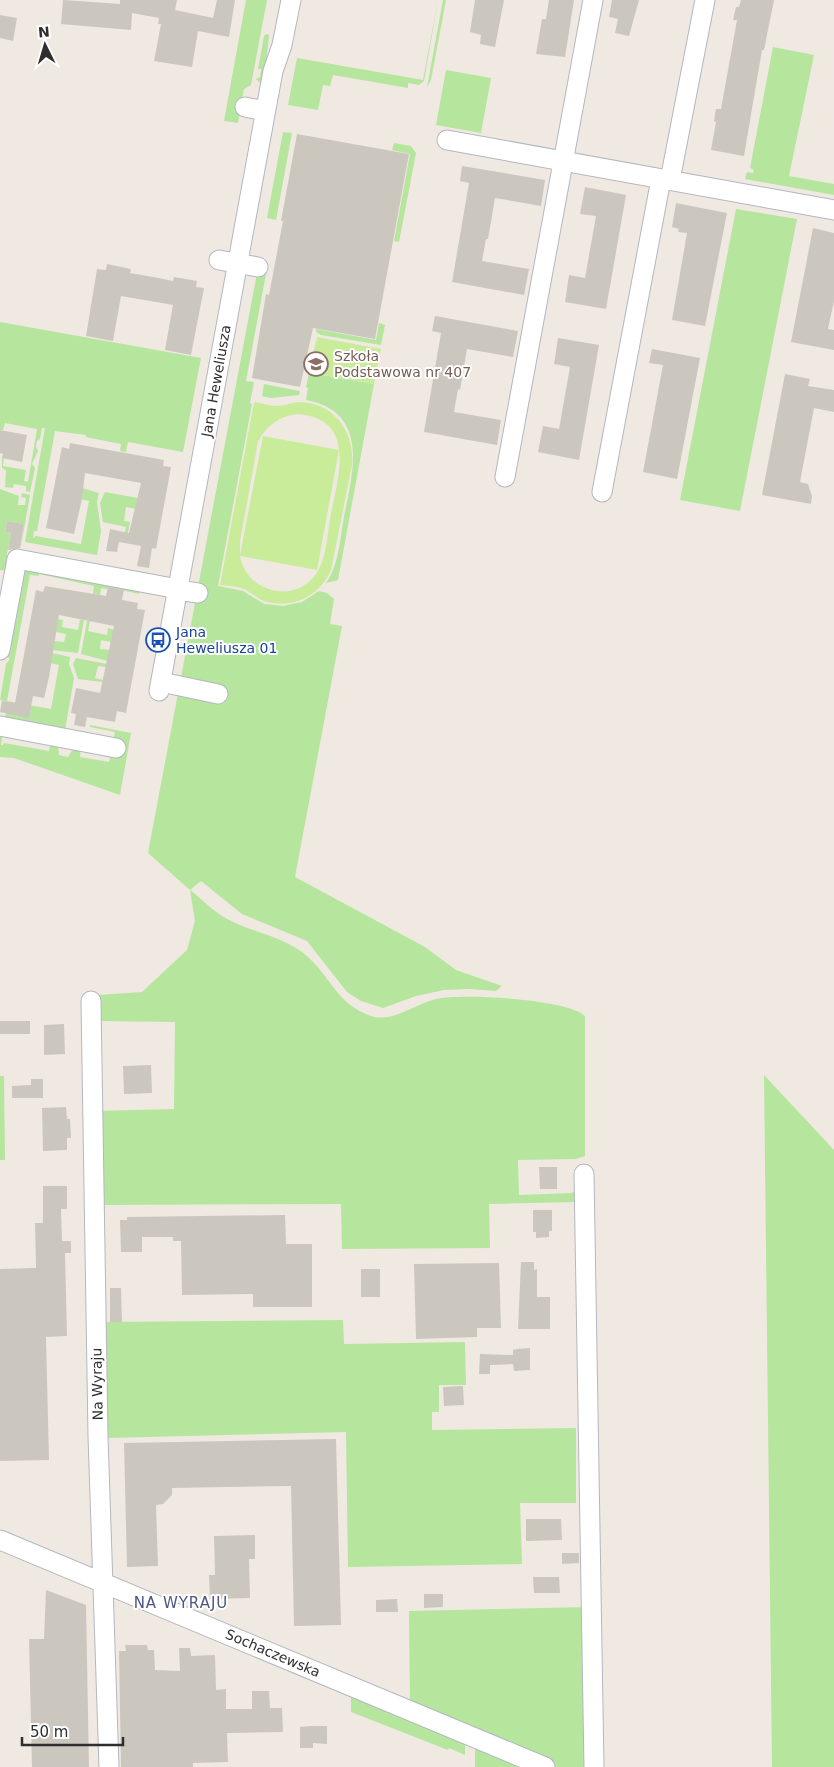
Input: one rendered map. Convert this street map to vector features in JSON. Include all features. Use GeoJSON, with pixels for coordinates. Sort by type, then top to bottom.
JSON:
{"type":"FeatureCollection","features":[{"type":"Feature","properties":{"kind":"street","name":"Jana Heweliusza"},"geometry":{"type":"LineString","coordinates":[[273,71],[273,32],[279,0]]}},
{"type":"Feature","properties":{"kind":"street","name":"Jana Heweliusza"},"geometry":{"type":"LineString","coordinates":[[218,694],[160,686],[273,71],[282,45],[291,0]]}},
{"type":"Feature","properties":{"kind":"street"},"geometry":{"type":"LineString","coordinates":[[505,477],[593,0]]}},
{"type":"Feature","properties":{"kind":"street"},"geometry":{"type":"LineString","coordinates":[[602,492],[665,180],[704,0]]}},
{"type":"Feature","properties":{"kind":"street"},"geometry":{"type":"LineString","coordinates":[[245,107],[266,111]]}},
{"type":"Feature","properties":{"kind":"street"},"geometry":{"type":"LineString","coordinates":[[447,140],[834,210]]}},
{"type":"Feature","properties":{"kind":"street"},"geometry":{"type":"LineString","coordinates":[[219,260],[258,267]]}},
{"type":"Feature","properties":{"kind":"street"},"geometry":{"type":"LineString","coordinates":[[0,650],[17,559],[198,593]]}},
{"type":"Feature","properties":{"kind":"street"},"geometry":{"type":"LineString","coordinates":[[0,726],[116,748]]}},
{"type":"Feature","properties":{"kind":"street","name":"Na Wyraju"},"geometry":{"type":"LineString","coordinates":[[91,1001],[98,1436],[109,1767]]}},
{"type":"Feature","properties":{"kind":"street"},"geometry":{"type":"LineString","coordinates":[[584,1174],[594,1767]]}},
{"type":"Feature","properties":{"kind":"street","name":"Sochaczewska"},"geometry":{"type":"LineString","coordinates":[[0,1540],[545,1767]]}},
{"type":"Feature","properties":{"kind":"green space"},"geometry":{"type":"Polygon","coordinates":[[[246,0],[267,0],[251,85],[244,89],[238,123],[224,121],[246,0]]]}},
{"type":"Feature","properties":{"kind":"green space"},"geometry":{"type":"Polygon","coordinates":[[[438,0],[424,81],[419,85],[408,83],[408,88],[333,75],[330,86],[323,85],[318,110],[288,105],[297,58],[423,80],[438,0]]]}},
{"type":"Feature","properties":{"kind":"green space"},"geometry":{"type":"Polygon","coordinates":[[[443,0],[446,0],[431,80],[427,87],[443,0]]]}},
{"type":"Feature","properties":{"kind":"green space"},"geometry":{"type":"Polygon","coordinates":[[[266,34],[269,35],[264,84],[256,79],[260,77],[261,69],[258,69],[264,36],[266,34]]]}},
{"type":"Feature","properties":{"kind":"green space"},"geometry":{"type":"Polygon","coordinates":[[[773,47],[814,55],[789,176],[834,184],[834,195],[745,179],[747,172],[753,173],[754,170],[750,168],[773,47]]]}},
{"type":"Feature","properties":{"kind":"green space"},"geometry":{"type":"Polygon","coordinates":[[[446,70],[491,78],[481,133],[436,125],[446,70]]]}},
{"type":"Feature","properties":{"kind":"green space"},"geometry":{"type":"Polygon","coordinates":[[[283,132],[292,133],[276,220],[267,218],[283,132]]]}},
{"type":"Feature","properties":{"kind":"green space"},"geometry":{"type":"Polygon","coordinates":[[[394,143],[411,146],[416,153],[399,242],[394,241],[410,154],[392,150],[394,143]]]}},
{"type":"Feature","properties":{"kind":"green space"},"geometry":{"type":"Polygon","coordinates":[[[736,209],[797,219],[740,511],[680,500],[736,209]]]}},
{"type":"Feature","properties":{"kind":"green space"},"geometry":{"type":"Polygon","coordinates":[[[257,273],[266,274],[246,381],[254,382],[250,403],[252,404],[218,586],[243,591],[264,604],[283,606],[302,602],[319,591],[327,593],[334,599],[330,624],[342,626],[295,877],[425,947],[456,970],[502,986],[496,991],[444,990],[416,996],[383,1008],[361,1001],[347,992],[307,941],[242,914],[201,881],[190,890],[148,853],[257,273]]]}},
{"type":"Feature","properties":{"kind":"green space"},"geometry":{"type":"Polygon","coordinates":[[[0,322],[201,358],[183,452],[128,442],[126,452],[120,451],[121,444],[86,437],[86,435],[55,431],[37,531],[34,531],[33,538],[36,536],[81,544],[89,501],[80,499],[82,488],[99,493],[97,502],[101,531],[97,555],[25,542],[45,428],[42,428],[40,439],[37,441],[36,447],[38,451],[32,464],[35,468],[30,492],[26,491],[26,486],[14,484],[13,488],[5,487],[6,470],[2,468],[2,458],[4,458],[3,466],[26,470],[24,481],[28,482],[37,429],[5,423],[3,430],[0,430],[0,322]]]}},
{"type":"Feature","properties":{"kind":"green space"},"geometry":{"type":"Polygon","coordinates":[[[379,323],[385,325],[381,345],[321,335],[316,332],[316,329],[376,340],[379,323]]]}},
{"type":"Feature","properties":{"kind":"green space"},"geometry":{"type":"Polygon","coordinates":[[[317,337],[311,373],[374,384],[338,580],[326,583],[334,568],[338,552],[353,463],[349,430],[340,417],[326,407],[306,400],[308,388],[306,387],[317,337]]]}},
{"type":"Feature","properties":{"kind":"green space"},"geometry":{"type":"Polygon","coordinates":[[[317,337],[381,349],[374,384],[311,373],[317,337]]]}},
{"type":"Feature","properties":{"kind":"green space"},"geometry":{"type":"Polygon","coordinates":[[[264,384],[300,391],[299,395],[271,398],[262,396],[264,384]]]}},
{"type":"Feature","properties":{"kind":"green space"},"geometry":{"type":"Polygon","coordinates":[[[254,402],[277,406],[300,402],[323,408],[340,422],[346,431],[352,453],[352,465],[331,570],[320,587],[312,594],[304,599],[285,604],[264,601],[247,590],[220,585],[254,402]],[[298,414],[291,415],[274,422],[261,436],[258,442],[240,541],[240,555],[263,436],[339,450],[337,439],[330,427],[317,418],[298,414]],[[339,451],[317,570],[240,556],[244,568],[251,578],[261,586],[272,590],[296,589],[307,584],[316,574],[326,548],[339,470],[339,451]]]}},
{"type":"Feature","properties":{"kind":"green space"},"geometry":{"type":"Polygon","coordinates":[[[0,489],[19,496],[18,505],[25,505],[26,498],[21,497],[22,493],[30,495],[20,552],[24,524],[7,521],[5,532],[11,533],[7,554],[10,561],[6,571],[0,570],[0,489]]]}},
{"type":"Feature","properties":{"kind":"green space"},"geometry":{"type":"Polygon","coordinates":[[[105,492],[138,498],[136,509],[126,507],[124,521],[130,522],[128,533],[124,536],[126,527],[103,522],[100,503],[105,492]]]}},
{"type":"Feature","properties":{"kind":"green space"},"geometry":{"type":"Polygon","coordinates":[[[24,569],[158,590],[157,595],[140,592],[139,594],[108,587],[107,589],[101,588],[100,595],[93,594],[94,586],[39,574],[39,576],[30,575],[7,701],[51,709],[59,665],[50,663],[52,653],[70,657],[69,664],[74,678],[65,730],[5,718],[8,702],[0,700],[6,664],[10,659],[8,657],[14,624],[17,619],[15,616],[24,569]]]}},
{"type":"Feature","properties":{"kind":"green space"},"geometry":{"type":"Polygon","coordinates":[[[57,619],[63,620],[62,627],[78,630],[80,620],[84,620],[78,653],[52,650],[54,641],[64,642],[66,634],[56,632],[57,619]]]}},
{"type":"Feature","properties":{"kind":"green space"},"geometry":{"type":"Polygon","coordinates":[[[87,621],[90,621],[88,631],[107,635],[108,628],[115,630],[111,642],[101,640],[100,649],[110,650],[108,661],[81,654],[87,621]]]}},
{"type":"Feature","properties":{"kind":"green space"},"geometry":{"type":"Polygon","coordinates":[[[76,658],[107,664],[107,667],[98,666],[95,678],[103,680],[102,682],[78,679],[73,664],[76,658]]]}},
{"type":"Feature","properties":{"kind":"green space"},"geometry":{"type":"Polygon","coordinates":[[[90,725],[131,733],[120,795],[14,758],[0,757],[0,732],[3,732],[1,745],[4,743],[49,751],[51,741],[58,746],[59,755],[68,757],[73,749],[81,746],[80,757],[109,762],[115,732],[90,727],[90,725]]]}},
{"type":"Feature","properties":{"kind":"green space"},"geometry":{"type":"Polygon","coordinates":[[[190,890],[229,920],[280,940],[299,950],[316,965],[342,998],[350,1005],[371,1016],[387,1017],[396,1015],[436,999],[449,997],[490,997],[558,1005],[575,1010],[585,1016],[585,1156],[576,1159],[518,1160],[519,1195],[572,1193],[576,1189],[576,1202],[489,1204],[490,1248],[342,1249],[341,1204],[98,1205],[97,1111],[174,1109],[175,1022],[98,1021],[98,995],[142,992],[187,950],[195,921],[190,890]]]}},
{"type":"Feature","properties":{"kind":"green space"},"geometry":{"type":"Polygon","coordinates":[[[764,1075],[834,1150],[834,1767],[772,1767],[764,1075]]]}},
{"type":"Feature","properties":{"kind":"green space"},"geometry":{"type":"Polygon","coordinates":[[[0,1076],[4,1076],[5,1160],[0,1160],[0,1076]]]}},
{"type":"Feature","properties":{"kind":"green space"},"geometry":{"type":"Polygon","coordinates":[[[343,1320],[344,1344],[465,1342],[466,1385],[439,1385],[439,1412],[432,1412],[432,1430],[576,1428],[576,1503],[520,1503],[522,1564],[348,1567],[346,1432],[107,1438],[102,1322],[343,1320]]]}},
{"type":"Feature","properties":{"kind":"green space"},"geometry":{"type":"Polygon","coordinates":[[[589,1607],[589,1767],[557,1767],[410,1704],[409,1611],[589,1607]]]}},
{"type":"Feature","properties":{"kind":"green space"},"geometry":{"type":"Polygon","coordinates":[[[351,1694],[465,1742],[465,1755],[351,1712],[351,1694]]]}},
{"type":"Feature","properties":{"kind":"green space"},"geometry":{"type":"Polygon","coordinates":[[[475,1748],[519,1767],[475,1767],[475,1748]]]}},
{"type":"Feature","properties":{"kind":"building"},"geometry":{"type":"Polygon","coordinates":[[[63,0],[120,4],[120,0],[177,0],[175,10],[213,18],[217,0],[235,0],[229,37],[198,31],[192,67],[154,61],[161,24],[158,24],[159,18],[132,13],[131,30],[61,24],[63,0]]]}},
{"type":"Feature","properties":{"kind":"building"},"geometry":{"type":"Polygon","coordinates":[[[475,0],[504,0],[495,47],[480,44],[481,35],[470,32],[475,0]]]}},
{"type":"Feature","properties":{"kind":"building"},"geometry":{"type":"Polygon","coordinates":[[[549,0],[574,0],[565,57],[536,54],[542,19],[546,19],[549,0]]]}},
{"type":"Feature","properties":{"kind":"building"},"geometry":{"type":"Polygon","coordinates":[[[612,0],[639,0],[629,36],[615,33],[618,19],[609,17],[612,0]]]}},
{"type":"Feature","properties":{"kind":"building"},"geometry":{"type":"Polygon","coordinates":[[[741,0],[774,0],[764,50],[762,50],[744,156],[711,150],[716,122],[714,121],[716,109],[721,109],[737,20],[733,20],[736,7],[739,7],[741,0]]]}},
{"type":"Feature","properties":{"kind":"building"},"geometry":{"type":"Polygon","coordinates":[[[0,15],[17,18],[13,41],[0,38],[0,15]]]}},
{"type":"Feature","properties":{"kind":"building"},"geometry":{"type":"Polygon","coordinates":[[[297,134],[409,154],[375,339],[313,328],[300,387],[252,378],[266,294],[269,295],[283,221],[281,221],[297,134]]]}},
{"type":"Feature","properties":{"kind":"building"},"geometry":{"type":"Polygon","coordinates":[[[462,166],[545,180],[541,206],[495,198],[488,239],[486,239],[482,261],[529,269],[524,295],[452,282],[469,183],[460,181],[462,166]]]}},
{"type":"Feature","properties":{"kind":"building"},"geometry":{"type":"Polygon","coordinates":[[[585,187],[626,195],[606,309],[565,302],[569,275],[585,278],[596,216],[580,214],[585,187]]]}},
{"type":"Feature","properties":{"kind":"building"},"geometry":{"type":"Polygon","coordinates":[[[676,203],[727,213],[705,326],[672,320],[687,233],[678,232],[679,229],[672,227],[676,203]]]}},
{"type":"Feature","properties":{"kind":"building"},"geometry":{"type":"Polygon","coordinates":[[[813,228],[834,233],[834,301],[828,329],[834,330],[834,350],[791,342],[813,228]]]}},
{"type":"Feature","properties":{"kind":"building"},"geometry":{"type":"Polygon","coordinates":[[[107,264],[131,269],[130,273],[173,281],[174,277],[197,281],[196,287],[204,288],[191,355],[165,350],[173,305],[121,296],[113,341],[86,336],[97,269],[106,270],[107,264]]]}},
{"type":"Feature","properties":{"kind":"building"},"geometry":{"type":"Polygon","coordinates":[[[435,316],[518,331],[513,357],[467,349],[460,390],[458,389],[454,412],[501,420],[497,445],[424,432],[441,333],[432,331],[435,316]]]}},
{"type":"Feature","properties":{"kind":"building"},"geometry":{"type":"Polygon","coordinates":[[[558,338],[599,345],[579,460],[538,452],[543,426],[559,429],[570,367],[554,364],[558,338]]]}},
{"type":"Feature","properties":{"kind":"building"},"geometry":{"type":"Polygon","coordinates":[[[652,349],[700,358],[677,479],[643,472],[663,365],[649,363],[652,349]]]}},
{"type":"Feature","properties":{"kind":"building"},"geometry":{"type":"Polygon","coordinates":[[[785,374],[810,379],[808,386],[834,390],[834,412],[814,408],[800,482],[808,484],[812,496],[811,504],[762,495],[785,374]]]}},
{"type":"Feature","properties":{"kind":"building"},"geometry":{"type":"Polygon","coordinates":[[[0,430],[27,435],[22,462],[2,458],[3,454],[0,453],[0,430]]]}},
{"type":"Feature","properties":{"kind":"building"},"geometry":{"type":"Polygon","coordinates":[[[70,443],[164,460],[163,466],[171,467],[156,549],[152,548],[149,568],[137,566],[141,546],[119,542],[117,552],[106,551],[110,529],[129,533],[141,483],[85,473],[82,499],[74,534],[46,528],[62,447],[69,449],[70,443]]]}},
{"type":"Feature","properties":{"kind":"building"},"geometry":{"type":"Polygon","coordinates":[[[7,521],[24,524],[20,548],[8,550],[11,533],[5,532],[7,521]]]}},
{"type":"Feature","properties":{"kind":"building"},"geometry":{"type":"Polygon","coordinates":[[[45,586],[106,596],[108,587],[124,590],[122,600],[138,603],[137,609],[145,610],[126,713],[117,711],[115,722],[87,717],[85,727],[74,725],[76,714],[71,713],[76,688],[100,693],[114,626],[59,615],[44,698],[33,696],[29,718],[0,712],[2,701],[15,703],[36,590],[43,592],[45,586]]]}},
{"type":"Feature","properties":{"kind":"building"},"geometry":{"type":"Polygon","coordinates":[[[0,1021],[30,1021],[30,1034],[0,1034],[0,1021]]]}},
{"type":"Feature","properties":{"kind":"building"},"geometry":{"type":"Polygon","coordinates":[[[64,1024],[65,1054],[44,1055],[44,1025],[64,1024]]]}},
{"type":"Feature","properties":{"kind":"building"},"geometry":{"type":"Polygon","coordinates":[[[151,1065],[152,1093],[124,1094],[123,1066],[151,1065]]]}},
{"type":"Feature","properties":{"kind":"building"},"geometry":{"type":"Polygon","coordinates":[[[31,1079],[43,1079],[43,1098],[12,1098],[12,1086],[31,1085],[31,1079]]]}},
{"type":"Feature","properties":{"kind":"building"},"geometry":{"type":"Polygon","coordinates":[[[66,1107],[67,1119],[70,1119],[71,1138],[67,1138],[67,1150],[43,1151],[42,1108],[66,1107]]]}},
{"type":"Feature","properties":{"kind":"building"},"geometry":{"type":"Polygon","coordinates":[[[539,1167],[557,1167],[557,1189],[540,1189],[539,1167]]]}},
{"type":"Feature","properties":{"kind":"building"},"geometry":{"type":"Polygon","coordinates":[[[43,1186],[67,1186],[67,1209],[61,1209],[62,1241],[71,1241],[71,1253],[65,1253],[67,1336],[46,1337],[49,1460],[0,1461],[0,1269],[36,1268],[35,1223],[43,1223],[43,1186]]]}},
{"type":"Feature","properties":{"kind":"building"},"geometry":{"type":"Polygon","coordinates":[[[533,1210],[552,1210],[552,1231],[549,1231],[549,1237],[536,1238],[536,1232],[533,1232],[533,1210]]]}},
{"type":"Feature","properties":{"kind":"building"},"geometry":{"type":"Polygon","coordinates":[[[285,1215],[286,1244],[312,1244],[312,1307],[253,1307],[253,1294],[182,1295],[181,1241],[173,1241],[173,1237],[142,1237],[142,1252],[121,1252],[120,1220],[127,1220],[127,1217],[285,1215]]]}},
{"type":"Feature","properties":{"kind":"building"},"geometry":{"type":"Polygon","coordinates":[[[521,1262],[534,1262],[534,1270],[537,1269],[537,1297],[550,1297],[550,1329],[518,1329],[521,1262]]]}},
{"type":"Feature","properties":{"kind":"building"},"geometry":{"type":"Polygon","coordinates":[[[499,1263],[501,1328],[477,1328],[477,1337],[416,1339],[414,1264],[499,1263]]]}},
{"type":"Feature","properties":{"kind":"building"},"geometry":{"type":"Polygon","coordinates":[[[361,1269],[380,1269],[380,1297],[361,1297],[361,1269]]]}},
{"type":"Feature","properties":{"kind":"building"},"geometry":{"type":"Polygon","coordinates":[[[110,1288],[121,1288],[122,1322],[110,1322],[110,1288]]]}},
{"type":"Feature","properties":{"kind":"building"},"geometry":{"type":"Polygon","coordinates":[[[530,1348],[530,1370],[514,1371],[513,1364],[490,1365],[490,1374],[479,1374],[480,1354],[513,1355],[513,1350],[530,1348]]]}},
{"type":"Feature","properties":{"kind":"building"},"geometry":{"type":"Polygon","coordinates":[[[463,1386],[464,1405],[444,1406],[443,1387],[463,1386]]]}},
{"type":"Feature","properties":{"kind":"building"},"geometry":{"type":"Polygon","coordinates":[[[336,1439],[341,1625],[294,1626],[291,1486],[172,1488],[172,1495],[163,1504],[156,1505],[158,1566],[127,1567],[124,1443],[336,1439]]]}},
{"type":"Feature","properties":{"kind":"building"},"geometry":{"type":"Polygon","coordinates":[[[526,1519],[561,1519],[562,1540],[526,1541],[526,1519]]]}},
{"type":"Feature","properties":{"kind":"building"},"geometry":{"type":"Polygon","coordinates":[[[255,1535],[255,1559],[249,1559],[250,1598],[210,1599],[209,1575],[215,1575],[214,1536],[255,1535]]]}},
{"type":"Feature","properties":{"kind":"building"},"geometry":{"type":"Polygon","coordinates":[[[562,1553],[579,1553],[579,1563],[562,1564],[562,1553]]]}},
{"type":"Feature","properties":{"kind":"building"},"geometry":{"type":"Polygon","coordinates":[[[533,1577],[559,1577],[560,1593],[534,1593],[533,1577]]]}},
{"type":"Feature","properties":{"kind":"building"},"geometry":{"type":"Polygon","coordinates":[[[46,1590],[86,1605],[89,1767],[32,1767],[29,1639],[44,1639],[46,1590]]]}},
{"type":"Feature","properties":{"kind":"building"},"geometry":{"type":"Polygon","coordinates":[[[424,1594],[443,1594],[443,1607],[424,1608],[424,1594]]]}},
{"type":"Feature","properties":{"kind":"building"},"geometry":{"type":"Polygon","coordinates":[[[397,1599],[398,1612],[376,1612],[376,1600],[397,1599]]]}},
{"type":"Feature","properties":{"kind":"building"},"geometry":{"type":"Polygon","coordinates":[[[125,1645],[147,1645],[148,1650],[154,1650],[155,1670],[180,1671],[179,1648],[190,1648],[191,1656],[215,1655],[216,1690],[226,1689],[226,1709],[252,1709],[252,1691],[269,1691],[270,1708],[282,1708],[283,1732],[227,1733],[228,1762],[193,1763],[193,1767],[121,1767],[119,1651],[126,1651],[125,1645]]]}},
{"type":"Feature","properties":{"kind":"building"},"geometry":{"type":"Polygon","coordinates":[[[327,1726],[327,1744],[313,1743],[313,1748],[300,1748],[300,1727],[327,1726]]]}},
{"type":"Feature","properties":{"kind":"place","name":"Szkoła Podstawowa nr 407"},"geometry":{"type":"Point","coordinates":[316,364]}},
{"type":"Feature","properties":{"kind":"place","name":"Jana Heweliusza 01"},"geometry":{"type":"Point","coordinates":[158,640]}},
{"type":"Feature","properties":{"kind":"district","name":"NA WYRAJU"},"geometry":{"type":"Point","coordinates":[181,1603]}}]}
